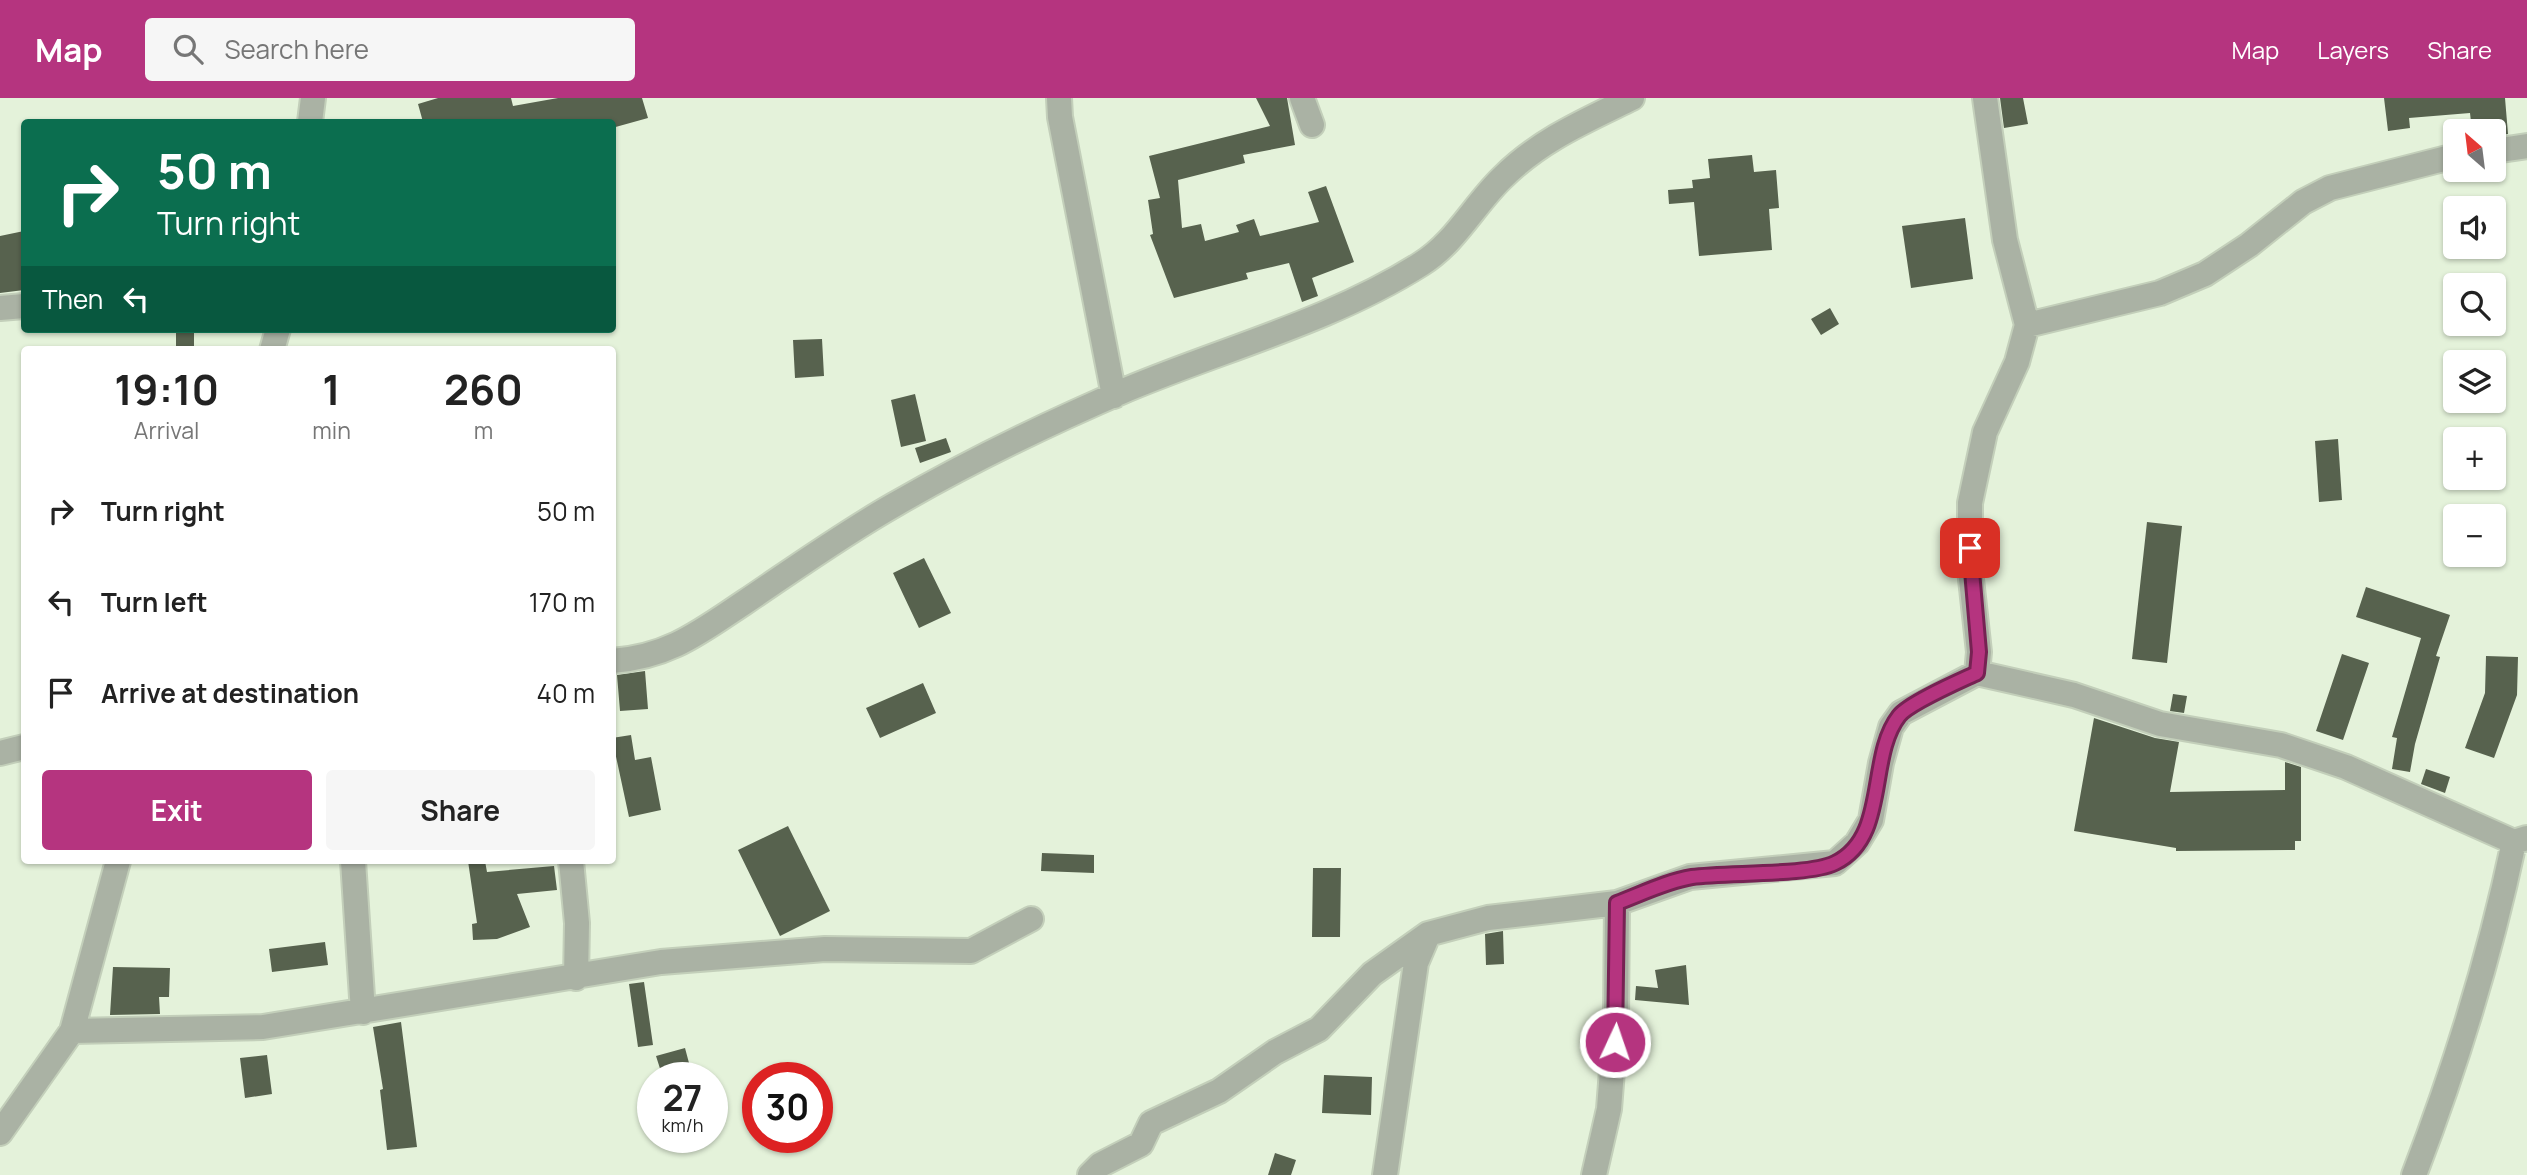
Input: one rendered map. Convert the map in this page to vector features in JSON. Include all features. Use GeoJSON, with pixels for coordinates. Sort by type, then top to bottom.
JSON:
{"type":"FeatureCollection","features":[{"type":"Feature","properties":{"kind":"street"},"geometry":{"type":"LineString","coordinates":[[310,119],[313,98]]}},
{"type":"Feature","properties":{"kind":"street"},"geometry":{"type":"LineString","coordinates":[[1059,98],[1060,117],[1114,396]]}},
{"type":"Feature","properties":{"kind":"street"},"geometry":{"type":"LineString","coordinates":[[1302,98],[1312,125]]}},
{"type":"Feature","properties":{"kind":"street"},"geometry":{"type":"LineString","coordinates":[[616,662],[636,660],[683,643],[895,504],[1114,396],[1341,308],[1404,275],[1441,248],[1500,180],[1526,156],[1556,134],[1632,98]]}},
{"type":"Feature","properties":{"kind":"street"},"geometry":{"type":"LineString","coordinates":[[1977,673],[1979,652],[1970,570],[1970,503],[1985,432],[2017,362],[2027,325],[2005,240],[1985,98]]}},
{"type":"Feature","properties":{"kind":"street"},"geometry":{"type":"LineString","coordinates":[[2506,149],[2527,146]]}},
{"type":"Feature","properties":{"kind":"street"},"geometry":{"type":"LineString","coordinates":[[2027,325],[2160,293],[2205,274],[2249,245],[2303,202],[2330,188],[2443,159]]}},
{"type":"Feature","properties":{"kind":"street"},"geometry":{"type":"LineString","coordinates":[[0,308],[21,306]]}},
{"type":"Feature","properties":{"kind":"street"},"geometry":{"type":"LineString","coordinates":[[1090,1175],[1100,1166],[1141,1144],[1152,1123],[1219,1091],[1275,1052],[1319,1029],[1372,974],[1428,934],[1488,918],[1617,903],[1690,877],[1835,863],[1857,843],[1871,820],[1881,763],[1891,727],[1901,713],[1977,673],[2074,695],[2160,724],[2281,745],[2346,767],[2520,840],[2448,1086],[2414,1175]]}},
{"type":"Feature","properties":{"kind":"street"},"geometry":{"type":"LineString","coordinates":[[0,752],[21,748]]}},
{"type":"Feature","properties":{"kind":"street"},"geometry":{"type":"LineString","coordinates":[[0,1133],[72,1031],[117,864]]}},
{"type":"Feature","properties":{"kind":"street"},"geometry":{"type":"LineString","coordinates":[[353,864],[363,1012]]}},
{"type":"Feature","properties":{"kind":"street"},"geometry":{"type":"LineString","coordinates":[[571,864],[577,923],[576,978]]}},
{"type":"Feature","properties":{"kind":"street"},"geometry":{"type":"LineString","coordinates":[[1594,1175],[1609,1109],[1616,1019],[1617,903]]}},
{"type":"Feature","properties":{"kind":"street"},"geometry":{"type":"LineString","coordinates":[[72,1031],[263,1027],[661,962],[825,949],[971,951],[1031,919]]}},
{"type":"Feature","properties":{"kind":"street"},"geometry":{"type":"LineString","coordinates":[[1385,1175],[1416,963],[1428,934]]}},
{"type":"Feature","properties":{"kind":"building"},"geometry":{"type":"Polygon","coordinates":[[[438,98],[511,98],[513,106],[558,98],[642,98],[648,118],[616,127],[616,119],[422,119],[418,104],[438,98]]]}},
{"type":"Feature","properties":{"kind":"building"},"geometry":{"type":"Polygon","coordinates":[[[1256,98],[1287,98],[1295,145],[1243,155],[1245,163],[1178,180],[1182,228],[1201,224],[1205,241],[1239,232],[1236,225],[1254,219],[1260,236],[1319,222],[1308,192],[1326,186],[1354,262],[1312,278],[1318,296],[1302,302],[1289,263],[1246,273],[1248,279],[1174,298],[1150,235],[1153,234],[1148,200],[1160,198],[1149,156],[1270,126],[1256,98]]]}},
{"type":"Feature","properties":{"kind":"building"},"geometry":{"type":"Polygon","coordinates":[[[2000,98],[2023,98],[2028,124],[2004,128],[2000,98]]]}},
{"type":"Feature","properties":{"kind":"building"},"geometry":{"type":"Polygon","coordinates":[[[2384,98],[2505,98],[2508,134],[2506,119],[2471,119],[2470,113],[2409,118],[2410,128],[2388,131],[2384,98]]]}},
{"type":"Feature","properties":{"kind":"building"},"geometry":{"type":"Polygon","coordinates":[[[1752,155],[1754,172],[1776,170],[1779,208],[1769,209],[1772,250],[1699,256],[1694,202],[1669,204],[1668,190],[1693,188],[1692,180],[1710,178],[1708,159],[1752,155]]]}},
{"type":"Feature","properties":{"kind":"building"},"geometry":{"type":"Polygon","coordinates":[[[1965,218],[1973,279],[1911,288],[1902,226],[1965,218]]]}},
{"type":"Feature","properties":{"kind":"building"},"geometry":{"type":"Polygon","coordinates":[[[21,232],[21,290],[0,293],[0,236],[21,232]]]}},
{"type":"Feature","properties":{"kind":"building"},"geometry":{"type":"Polygon","coordinates":[[[1830,308],[1839,324],[1821,335],[1811,319],[1830,308]]]}},
{"type":"Feature","properties":{"kind":"building"},"geometry":{"type":"Polygon","coordinates":[[[176,333],[194,333],[194,346],[176,346],[176,333]]]}},
{"type":"Feature","properties":{"kind":"building"},"geometry":{"type":"Polygon","coordinates":[[[822,339],[824,376],[795,378],[793,340],[822,339]]]}},
{"type":"Feature","properties":{"kind":"building"},"geometry":{"type":"Polygon","coordinates":[[[915,394],[926,441],[901,447],[891,400],[915,394]]]}},
{"type":"Feature","properties":{"kind":"building"},"geometry":{"type":"Polygon","coordinates":[[[946,438],[951,452],[920,463],[915,448],[946,438]]]}},
{"type":"Feature","properties":{"kind":"building"},"geometry":{"type":"Polygon","coordinates":[[[2338,439],[2342,500],[2319,502],[2315,441],[2338,439]]]}},
{"type":"Feature","properties":{"kind":"building"},"geometry":{"type":"Polygon","coordinates":[[[2147,522],[2182,526],[2167,663],[2132,659],[2147,522]]]}},
{"type":"Feature","properties":{"kind":"building"},"geometry":{"type":"Polygon","coordinates":[[[924,558],[951,613],[919,628],[893,573],[924,558]]]}},
{"type":"Feature","properties":{"kind":"building"},"geometry":{"type":"Polygon","coordinates":[[[2366,587],[2450,615],[2436,656],[2440,657],[2415,744],[2410,772],[2392,769],[2397,738],[2392,737],[2421,638],[2356,617],[2366,587]]]}},
{"type":"Feature","properties":{"kind":"building"},"geometry":{"type":"Polygon","coordinates":[[[2342,654],[2369,663],[2343,740],[2316,731],[2342,654]]]}},
{"type":"Feature","properties":{"kind":"building"},"geometry":{"type":"Polygon","coordinates":[[[2486,656],[2518,657],[2517,695],[2494,758],[2465,748],[2485,693],[2486,656]]]}},
{"type":"Feature","properties":{"kind":"building"},"geometry":{"type":"Polygon","coordinates":[[[645,671],[648,709],[620,711],[617,675],[645,671]]]}},
{"type":"Feature","properties":{"kind":"building"},"geometry":{"type":"Polygon","coordinates":[[[923,683],[936,713],[880,738],[866,708],[923,683]]]}},
{"type":"Feature","properties":{"kind":"building"},"geometry":{"type":"Polygon","coordinates":[[[2173,694],[2187,696],[2184,713],[2170,711],[2173,694]]]}},
{"type":"Feature","properties":{"kind":"building"},"geometry":{"type":"Polygon","coordinates":[[[2094,718],[2155,738],[2179,742],[2170,792],[2285,790],[2285,762],[2301,767],[2301,841],[2295,841],[2295,850],[2176,851],[2176,848],[2074,831],[2094,718]]]}},
{"type":"Feature","properties":{"kind":"building"},"geometry":{"type":"Polygon","coordinates":[[[631,735],[635,760],[651,757],[661,810],[629,817],[616,757],[616,737],[631,735]]]}},
{"type":"Feature","properties":{"kind":"building"},"geometry":{"type":"Polygon","coordinates":[[[2426,769],[2450,777],[2445,793],[2421,784],[2426,769]]]}},
{"type":"Feature","properties":{"kind":"building"},"geometry":{"type":"Polygon","coordinates":[[[788,826],[830,911],[780,936],[738,850],[788,826]]]}},
{"type":"Feature","properties":{"kind":"building"},"geometry":{"type":"Polygon","coordinates":[[[1042,853],[1094,855],[1094,873],[1041,871],[1042,853]]]}},
{"type":"Feature","properties":{"kind":"building"},"geometry":{"type":"Polygon","coordinates":[[[468,864],[486,864],[487,872],[554,866],[557,890],[517,894],[530,927],[497,939],[473,940],[472,924],[477,923],[468,864]]]}},
{"type":"Feature","properties":{"kind":"building"},"geometry":{"type":"Polygon","coordinates":[[[1313,868],[1341,868],[1340,937],[1312,937],[1313,868]]]}},
{"type":"Feature","properties":{"kind":"building"},"geometry":{"type":"Polygon","coordinates":[[[1503,931],[1504,964],[1486,965],[1485,934],[1503,931]]]}},
{"type":"Feature","properties":{"kind":"building"},"geometry":{"type":"Polygon","coordinates":[[[325,942],[328,965],[272,972],[269,949],[325,942]]]}},
{"type":"Feature","properties":{"kind":"building"},"geometry":{"type":"Polygon","coordinates":[[[1686,965],[1689,1005],[1635,1000],[1636,986],[1658,988],[1655,970],[1686,965]]]}},
{"type":"Feature","properties":{"kind":"building"},"geometry":{"type":"Polygon","coordinates":[[[113,967],[170,968],[169,997],[159,997],[160,1014],[110,1015],[113,967]]]}},
{"type":"Feature","properties":{"kind":"building"},"geometry":{"type":"Polygon","coordinates":[[[644,982],[653,1045],[638,1047],[629,984],[644,982]]]}},
{"type":"Feature","properties":{"kind":"building"},"geometry":{"type":"Polygon","coordinates":[[[401,1022],[417,1147],[387,1150],[380,1090],[383,1089],[373,1027],[401,1022]]]}},
{"type":"Feature","properties":{"kind":"building"},"geometry":{"type":"Polygon","coordinates":[[[685,1048],[689,1062],[658,1062],[656,1056],[685,1048]]]}},
{"type":"Feature","properties":{"kind":"building"},"geometry":{"type":"Polygon","coordinates":[[[267,1055],[272,1094],[245,1098],[240,1058],[267,1055]]]}},
{"type":"Feature","properties":{"kind":"building"},"geometry":{"type":"Polygon","coordinates":[[[1324,1075],[1372,1077],[1371,1115],[1322,1113],[1324,1075]]]}},
{"type":"Feature","properties":{"kind":"building"},"geometry":{"type":"Polygon","coordinates":[[[1275,1153],[1296,1160],[1291,1175],[1268,1175],[1275,1153]]]}},
{"type":"Feature","properties":{"kind":"route"},"geometry":{"type":"LineString","coordinates":[[1615,1042],[1617,903],[1690,877],[1806,868],[1835,863],[1857,843],[1871,820],[1881,763],[1891,727],[1901,713],[1977,673],[1979,652],[1970,548]]}}]}
